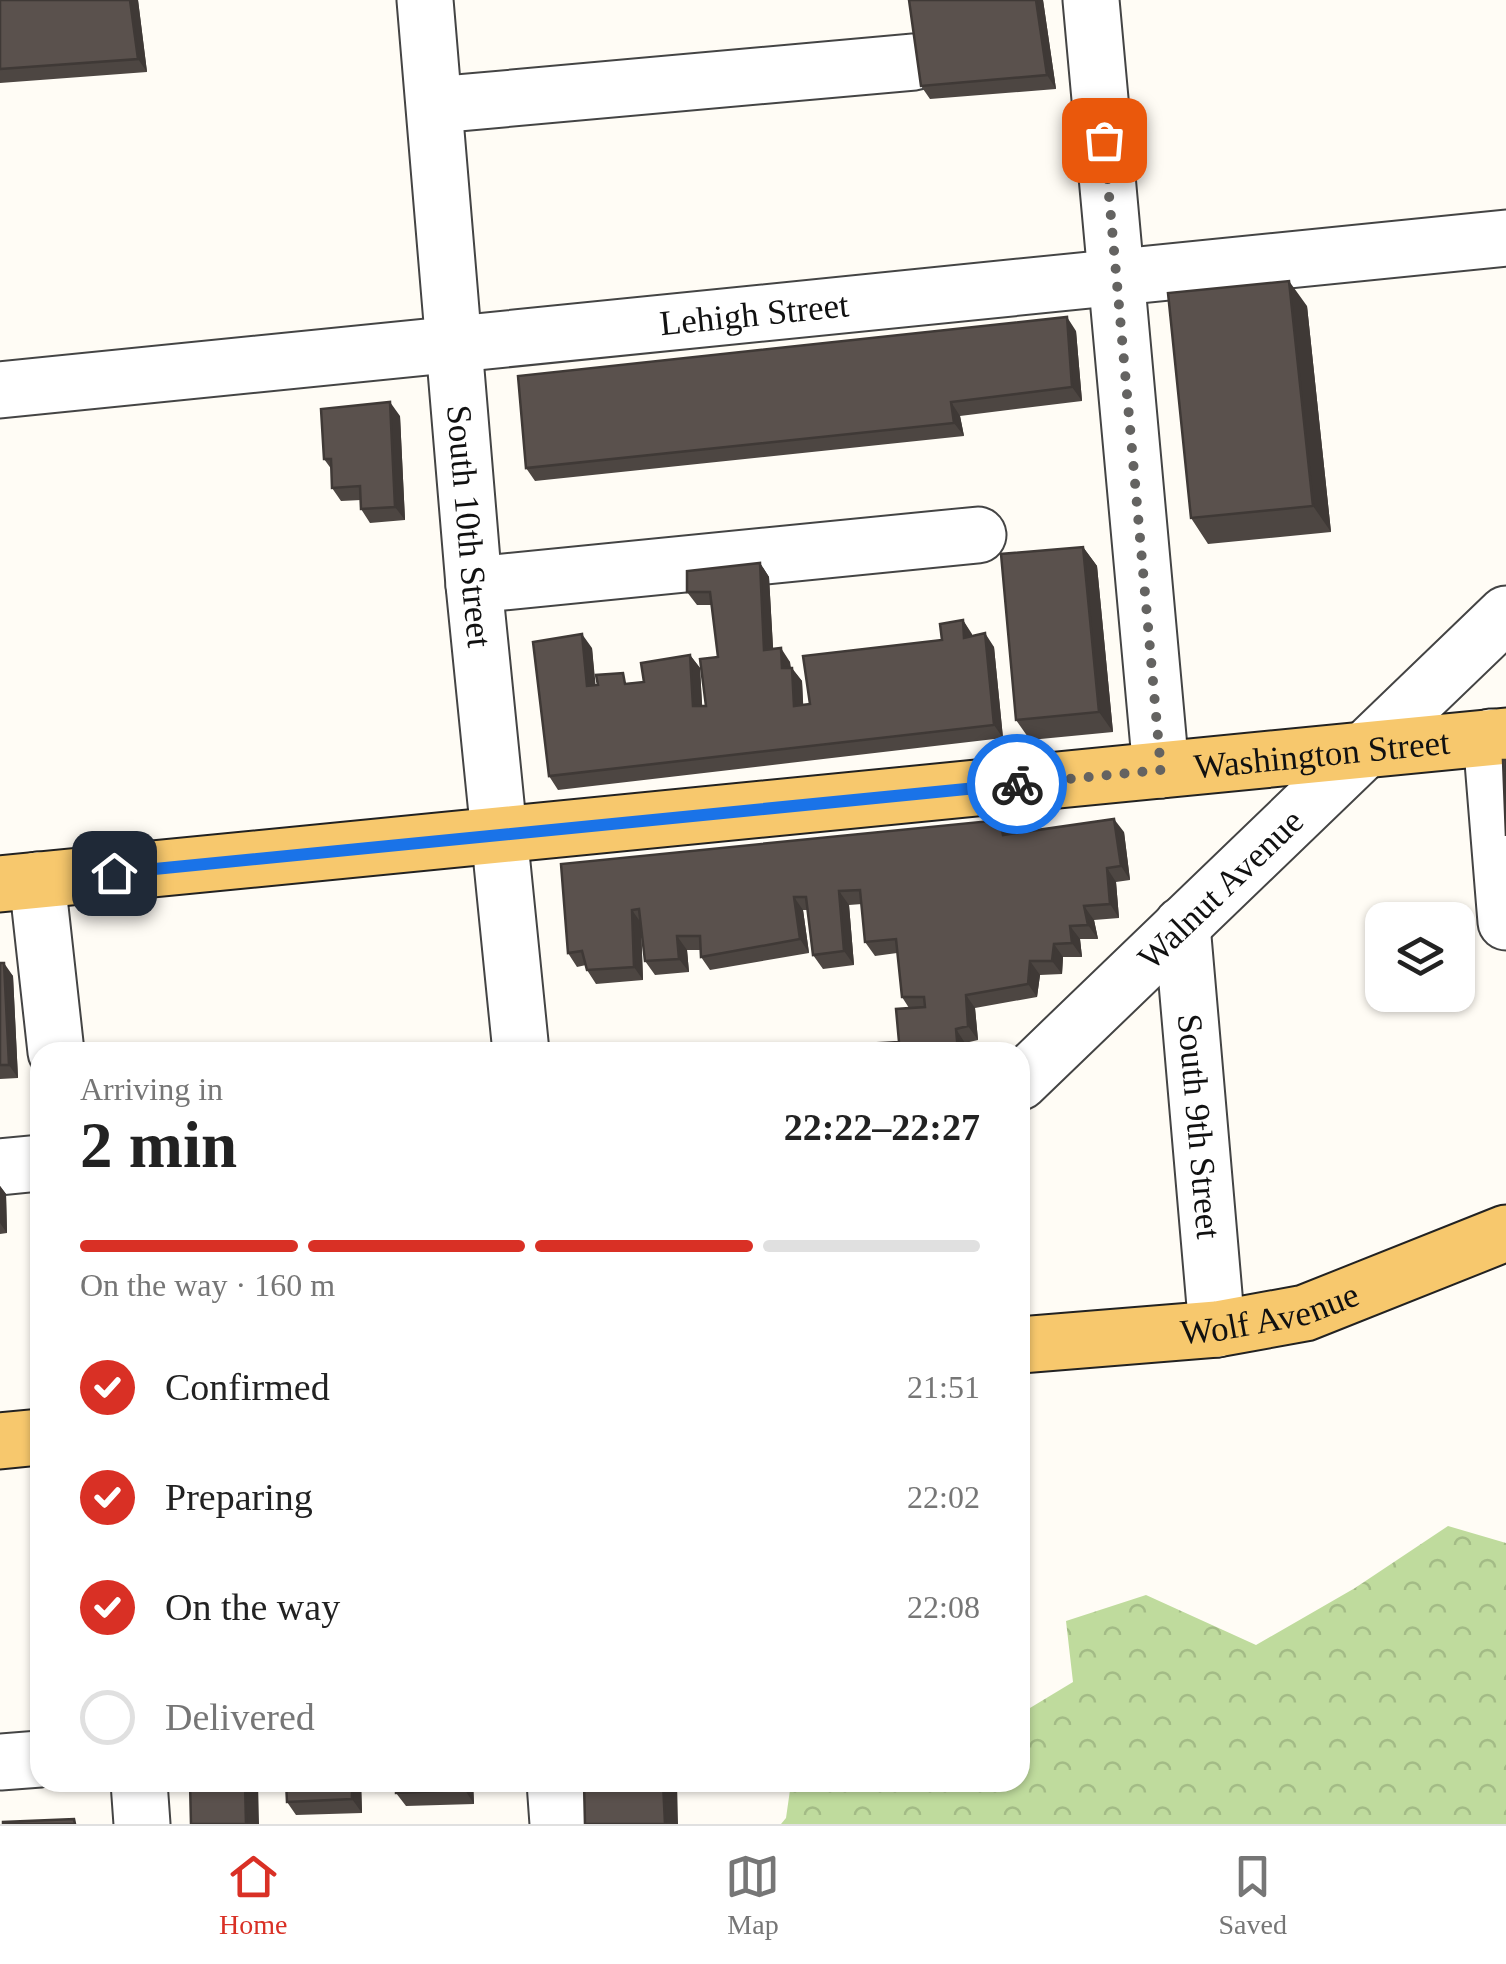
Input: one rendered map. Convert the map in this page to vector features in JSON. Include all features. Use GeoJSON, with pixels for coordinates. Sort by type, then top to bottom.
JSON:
{"type":"FeatureCollection","features":[{"type":"Feature","properties":{"kind":"main road","name":"Washington Street"},"geometry":{"type":"LineString","coordinates":[[18,882],[1499,736]]}},
{"type":"Feature","properties":{"kind":"main road","name":"Wolf Avenue"},"geometry":{"type":"LineString","coordinates":[[1030,1344],[1218,1329],[1305,1313],[1506,1233]]}},
{"type":"Feature","properties":{"kind":"main road"},"geometry":{"type":"LineString","coordinates":[[0,1441],[30,1438]]}},
{"type":"Feature","properties":{"kind":"street","name":"South 10th Street"},"geometry":{"type":"LineString","coordinates":[[424,0],[474,585],[520,1042]]}},
{"type":"Feature","properties":{"kind":"street"},"geometry":{"type":"LineString","coordinates":[[1091,0],[1161,770]]}},
{"type":"Feature","properties":{"kind":"street"},"geometry":{"type":"LineString","coordinates":[[434,106],[914,62]]}},
{"type":"Feature","properties":{"kind":"street","name":"Lehigh Street"},"geometry":{"type":"LineString","coordinates":[[2,378],[454,344],[1506,238]]}},
{"type":"Feature","properties":{"kind":"street"},"geometry":{"type":"LineString","coordinates":[[474,585],[978,535]]}},
{"type":"Feature","properties":{"kind":"street","name":"Walnut Avenue"},"geometry":{"type":"LineString","coordinates":[[1030,1072],[1506,614]]}},
{"type":"Feature","properties":{"kind":"street"},"geometry":{"type":"LineString","coordinates":[[1499,736],[1506,922]]}},
{"type":"Feature","properties":{"kind":"street"},"geometry":{"type":"LineString","coordinates":[[18,882],[54,1042]]}},
{"type":"Feature","properties":{"kind":"street","name":"South 9th Street"},"geometry":{"type":"LineString","coordinates":[[1182,925],[1218,1329]]}},
{"type":"Feature","properties":{"kind":"street"},"geometry":{"type":"LineString","coordinates":[[0,1167],[30,1164]]}},
{"type":"Feature","properties":{"kind":"street"},"geometry":{"type":"LineString","coordinates":[[0,1762],[30,1759]]}},
{"type":"Feature","properties":{"kind":"street"},"geometry":{"type":"LineString","coordinates":[[140,1792],[142,1824]]}},
{"type":"Feature","properties":{"kind":"street"},"geometry":{"type":"LineString","coordinates":[[556,1792],[558,1824]]}},
{"type":"Feature","properties":{"kind":"green space"},"geometry":{"type":"Polygon","coordinates":[[[1448,1526],[1506,1543],[1506,1824],[781,1824],[786,1818],[790,1792],[1030,1792],[1030,1708],[1073,1682],[1066,1621],[1146,1595],[1256,1645],[1355,1588],[1448,1526]]]}},
{"type":"Feature","properties":{"kind":"building"},"geometry":{"type":"Polygon","coordinates":[[[0,0],[130,0],[138,59],[0,69],[0,0]]]}},
{"type":"Feature","properties":{"kind":"building"},"geometry":{"type":"Polygon","coordinates":[[[909,0],[1036,0],[1047,75],[921,86],[909,0]]]}},
{"type":"Feature","properties":{"kind":"building"},"geometry":{"type":"Polygon","coordinates":[[[1289,281],[1313,506],[1191,518],[1168,293],[1289,281]]]}},
{"type":"Feature","properties":{"kind":"building"},"geometry":{"type":"Polygon","coordinates":[[[1067,317],[1072,387],[951,402],[954,423],[526,468],[518,376],[1067,317]]]}},
{"type":"Feature","properties":{"kind":"building"},"geometry":{"type":"Polygon","coordinates":[[[390,402],[395,507],[361,509],[360,486],[332,488],[331,459],[324,459],[321,409],[390,402]]]}},
{"type":"Feature","properties":{"kind":"building"},"geometry":{"type":"Polygon","coordinates":[[[1083,547],[1099,712],[1016,720],[1001,554],[1083,547]]]}},
{"type":"Feature","properties":{"kind":"building"},"geometry":{"type":"Polygon","coordinates":[[[760,563],[764,650],[781,648],[782,668],[792,668],[794,706],[810,704],[803,656],[942,640],[940,624],[963,620],[964,638],[985,633],[994,725],[549,776],[533,642],[582,634],[587,686],[598,685],[596,675],[623,673],[625,684],[644,682],[641,663],[690,655],[693,706],[706,706],[700,659],[718,657],[710,592],[687,592],[687,571],[760,563]]]}},
{"type":"Feature","properties":{"kind":"building"},"geometry":{"type":"Polygon","coordinates":[[[1503,760],[1506,760],[1506,836],[1503,760]]]}},
{"type":"Feature","properties":{"kind":"building"},"geometry":{"type":"Polygon","coordinates":[[[1114,819],[1121,866],[1107,868],[1110,904],[1084,906],[1088,925],[1070,926],[1072,943],[1054,944],[1052,961],[1030,961],[1028,984],[966,995],[968,1026],[956,1029],[957,1042],[899,1042],[896,1009],[925,1007],[924,997],[902,997],[896,939],[865,942],[860,890],[839,891],[844,951],[813,955],[806,897],[794,897],[800,939],[701,957],[700,936],[677,936],[679,959],[645,961],[639,909],[632,910],[634,967],[587,970],[582,951],[568,953],[561,864],[1000,820],[1003,835],[1114,819]]]}},
{"type":"Feature","properties":{"kind":"building"},"geometry":{"type":"Polygon","coordinates":[[[0,963],[4,963],[9,1065],[0,1065],[0,963]]]}},
{"type":"Feature","properties":{"kind":"building"},"geometry":{"type":"Polygon","coordinates":[[[190,1792],[245,1792],[246,1824],[191,1824],[190,1792]]]}},
{"type":"Feature","properties":{"kind":"building"},"geometry":{"type":"Polygon","coordinates":[[[286,1792],[352,1792],[352,1799],[287,1802],[286,1792]]]}},
{"type":"Feature","properties":{"kind":"building"},"geometry":{"type":"Polygon","coordinates":[[[584,1792],[663,1792],[665,1824],[585,1824],[584,1792]]]}},
{"type":"Feature","properties":{"kind":"building"},"geometry":{"type":"Polygon","coordinates":[[[74,1819],[75,1824],[3,1824],[3,1822],[74,1819]]]}},
{"type":"Feature","properties":{"kind":"way so far"},"geometry":{"type":"LineString","coordinates":[[1017,784],[1161,770],[1104,140]]}},
{"type":"Feature","properties":{"kind":"route"},"geometry":{"type":"LineString","coordinates":[[114,873],[1017,784]]}}]}
